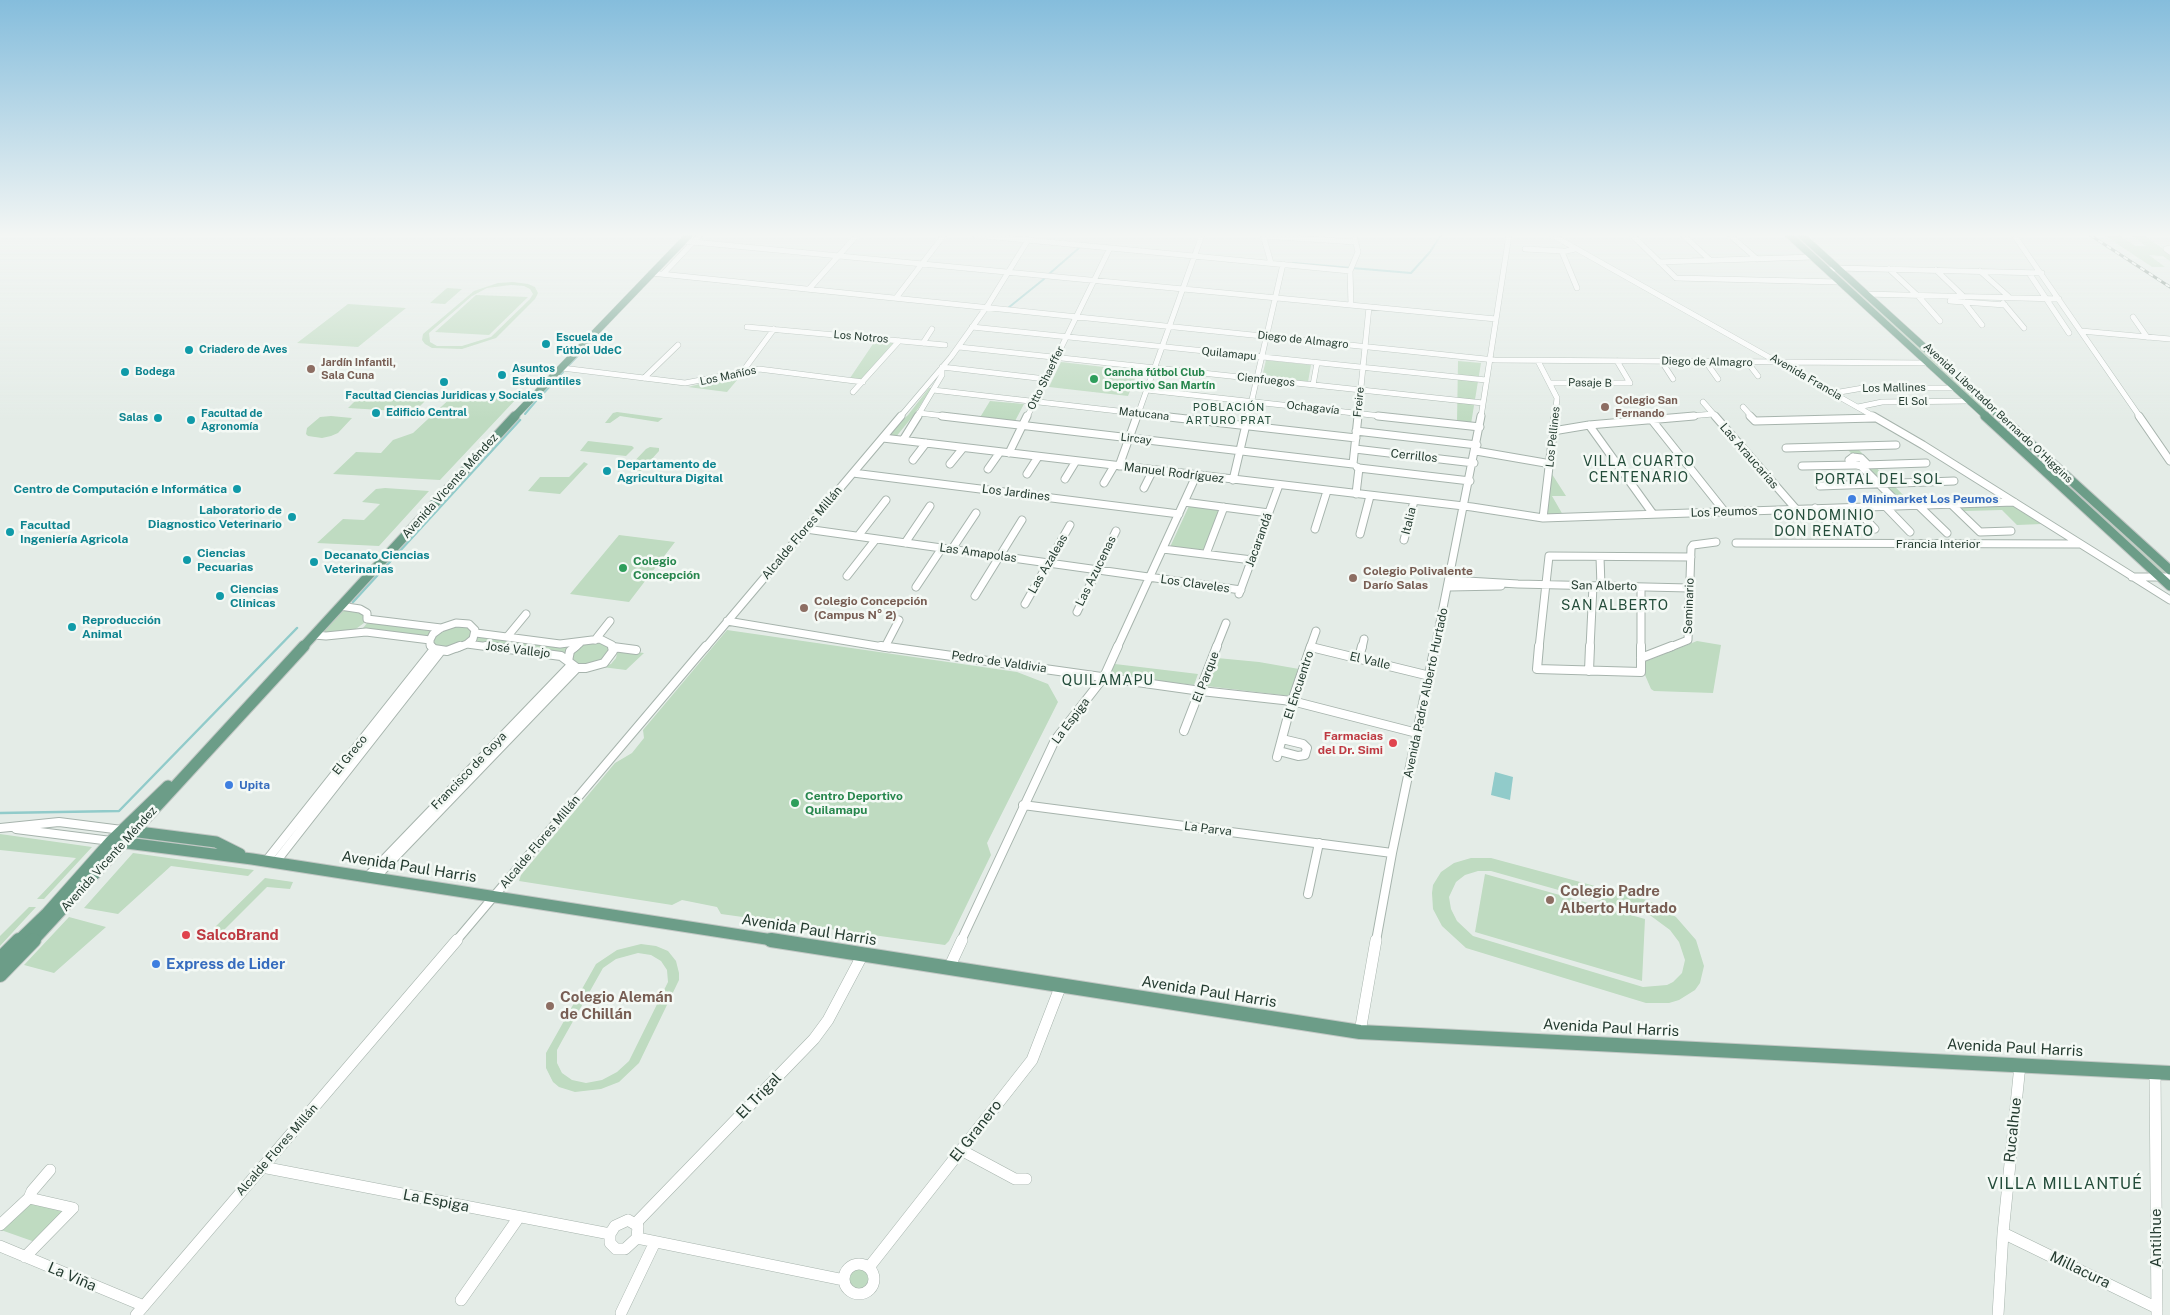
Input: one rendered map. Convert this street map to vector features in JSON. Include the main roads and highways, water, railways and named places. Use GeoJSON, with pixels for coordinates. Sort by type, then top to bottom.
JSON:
{"type":"FeatureCollection","features":[{"type":"Feature","properties":{"kind":"main road","name":"Avenida Vicente Méndez"},"geometry":{"type":"LineString","coordinates":[[0,975],[531,398],[629,296]]}},
{"type":"Feature","properties":{"kind":"main road","name":"Avenida Libertador Bernardo O'Higgins"},"geometry":{"type":"LineString","coordinates":[[1855,296],[2170,586]]}},
{"type":"Feature","properties":{"kind":"main road","name":"Avenida Libertador Bernardo O'Higgins"},"geometry":{"type":"LineString","coordinates":[[1868,296],[2170,570]]}},
{"type":"Feature","properties":{"kind":"main road"},"geometry":{"type":"LineString","coordinates":[[2036,463],[2053,464]]}},
{"type":"Feature","properties":{"kind":"main road","name":"Avenida Paul Harris"},"geometry":{"type":"LineString","coordinates":[[111,841],[127,835],[216,842],[252,859],[270,862],[1360,1032],[2170,1072]]}},
{"type":"Feature","properties":{"kind":"main road","name":"Avenida Vicente Méndez"},"geometry":{"type":"LineString","coordinates":[[0,959],[47,913],[111,841]]}},
{"type":"Feature","properties":{"kind":"water"},"geometry":{"type":"Polygon","coordinates":[[[1495,772],[1513,777],[1510,800],[1491,795],[1495,772]]]}},
{"type":"Feature","properties":{"kind":"waterway"},"geometry":{"type":"LineString","coordinates":[[1008,308],[1022,296]]}},
{"type":"Feature","properties":{"kind":"waterway"},"geometry":{"type":"LineString","coordinates":[[569,365],[590,343]]}},
{"type":"Feature","properties":{"kind":"waterway"},"geometry":{"type":"LineString","coordinates":[[540,397],[563,372]]}},
{"type":"Feature","properties":{"kind":"waterway"},"geometry":{"type":"LineString","coordinates":[[525,414],[536,401]]}},
{"type":"Feature","properties":{"kind":"waterway"},"geometry":{"type":"LineString","coordinates":[[353,602],[520,420]]}},
{"type":"Feature","properties":{"kind":"waterway"},"geometry":{"type":"LineString","coordinates":[[0,813],[119,811],[297,628]]}},
{"type":"Feature","properties":{"kind":"place","name":"Escuela de Fútbol UdeC"},"geometry":{"type":"Point","coordinates":[546,344]}},
{"type":"Feature","properties":{"kind":"place","name":"Criadero de Aves"},"geometry":{"type":"Point","coordinates":[189,350]}},
{"type":"Feature","properties":{"kind":"place","name":"Jardín Infantil, Sala Cuna"},"geometry":{"type":"Point","coordinates":[311,369]}},
{"type":"Feature","properties":{"kind":"place","name":"Bodega"},"geometry":{"type":"Point","coordinates":[125,372]}},
{"type":"Feature","properties":{"kind":"place","name":"Asuntos Estudiantiles"},"geometry":{"type":"Point","coordinates":[502,375]}},
{"type":"Feature","properties":{"kind":"place","name":"Cancha fútbol Club Deportivo San Martín"},"geometry":{"type":"Point","coordinates":[1094,379]}},
{"type":"Feature","properties":{"kind":"place","name":"Facultad Ciencias Juridicas y Sociales"},"geometry":{"type":"Point","coordinates":[444,382]}},
{"type":"Feature","properties":{"kind":"place","name":"Colegio San Fernando"},"geometry":{"type":"Point","coordinates":[1605,407]}},
{"type":"Feature","properties":{"kind":"place","name":"Edificio Central"},"geometry":{"type":"Point","coordinates":[376,413]}},
{"type":"Feature","properties":{"kind":"place","name":"Salas"},"geometry":{"type":"Point","coordinates":[158,418]}},
{"type":"Feature","properties":{"kind":"place","name":"Facultad de Agronomía"},"geometry":{"type":"Point","coordinates":[191,420]}},
{"type":"Feature","properties":{"kind":"place","name":"Departamento de Agricultura Digital"},"geometry":{"type":"Point","coordinates":[607,471]}},
{"type":"Feature","properties":{"kind":"place","name":"Centro de Computación e Informática"},"geometry":{"type":"Point","coordinates":[237,489]}},
{"type":"Feature","properties":{"kind":"place","name":"Minimarket Los Peumos"},"geometry":{"type":"Point","coordinates":[1852,499]}},
{"type":"Feature","properties":{"kind":"place","name":"Laboratorio de Diagnostico Veterinario"},"geometry":{"type":"Point","coordinates":[292,517]}},
{"type":"Feature","properties":{"kind":"place","name":"Facultad Ingeniería Agricola"},"geometry":{"type":"Point","coordinates":[10,532]}},
{"type":"Feature","properties":{"kind":"place","name":"Ciencias Pecuarias"},"geometry":{"type":"Point","coordinates":[187,560]}},
{"type":"Feature","properties":{"kind":"place","name":"Decanato Ciencias Veterinarias"},"geometry":{"type":"Point","coordinates":[314,562]}},
{"type":"Feature","properties":{"kind":"place","name":"Colegio Concepción"},"geometry":{"type":"Point","coordinates":[623,568]}},
{"type":"Feature","properties":{"kind":"place","name":"Colegio Polivalente Darío Salas"},"geometry":{"type":"Point","coordinates":[1353,578]}},
{"type":"Feature","properties":{"kind":"place","name":"Ciencias Clinicas"},"geometry":{"type":"Point","coordinates":[220,596]}},
{"type":"Feature","properties":{"kind":"place","name":"Colegio Concepción (Campus N° 2)"},"geometry":{"type":"Point","coordinates":[804,608]}},
{"type":"Feature","properties":{"kind":"place","name":"Reproducción Animal"},"geometry":{"type":"Point","coordinates":[72,627]}},
{"type":"Feature","properties":{"kind":"place","name":"Farmacias del Dr. Simi"},"geometry":{"type":"Point","coordinates":[1393,743]}},
{"type":"Feature","properties":{"kind":"place","name":"Upita"},"geometry":{"type":"Point","coordinates":[229,785]}},
{"type":"Feature","properties":{"kind":"place","name":"Centro Deportivo Quilamapu"},"geometry":{"type":"Point","coordinates":[795,803]}},
{"type":"Feature","properties":{"kind":"place","name":"Colegio Padre Alberto Hurtado"},"geometry":{"type":"Point","coordinates":[1550,900]}},
{"type":"Feature","properties":{"kind":"place","name":"SalcoBrand"},"geometry":{"type":"Point","coordinates":[186,935]}},
{"type":"Feature","properties":{"kind":"place","name":"Express de Lider"},"geometry":{"type":"Point","coordinates":[156,964]}},
{"type":"Feature","properties":{"kind":"place","name":"Colegio Alemán de Chillán"},"geometry":{"type":"Point","coordinates":[550,1006]}},
{"type":"Feature","properties":{"kind":"district","name":"POBLACIÓN ARTURO PRAT"},"geometry":{"type":"Point","coordinates":[1229,414]}},
{"type":"Feature","properties":{"kind":"district","name":"VILLA CUARTO CENTENARIO"},"geometry":{"type":"Point","coordinates":[1639,470]}},
{"type":"Feature","properties":{"kind":"district","name":"PORTAL DEL SOL"},"geometry":{"type":"Point","coordinates":[1879,480]}},
{"type":"Feature","properties":{"kind":"district","name":"CONDOMINIO DON RENATO"},"geometry":{"type":"Point","coordinates":[1824,524]}},
{"type":"Feature","properties":{"kind":"district","name":"SAN ALBERTO"},"geometry":{"type":"Point","coordinates":[1615,606]}},
{"type":"Feature","properties":{"kind":"district","name":"QUILAMAPU"},"geometry":{"type":"Point","coordinates":[1108,681]}},
{"type":"Feature","properties":{"kind":"district","name":"VILLA MILLANTUÉ"},"geometry":{"type":"Point","coordinates":[2065,1184]}}]}
